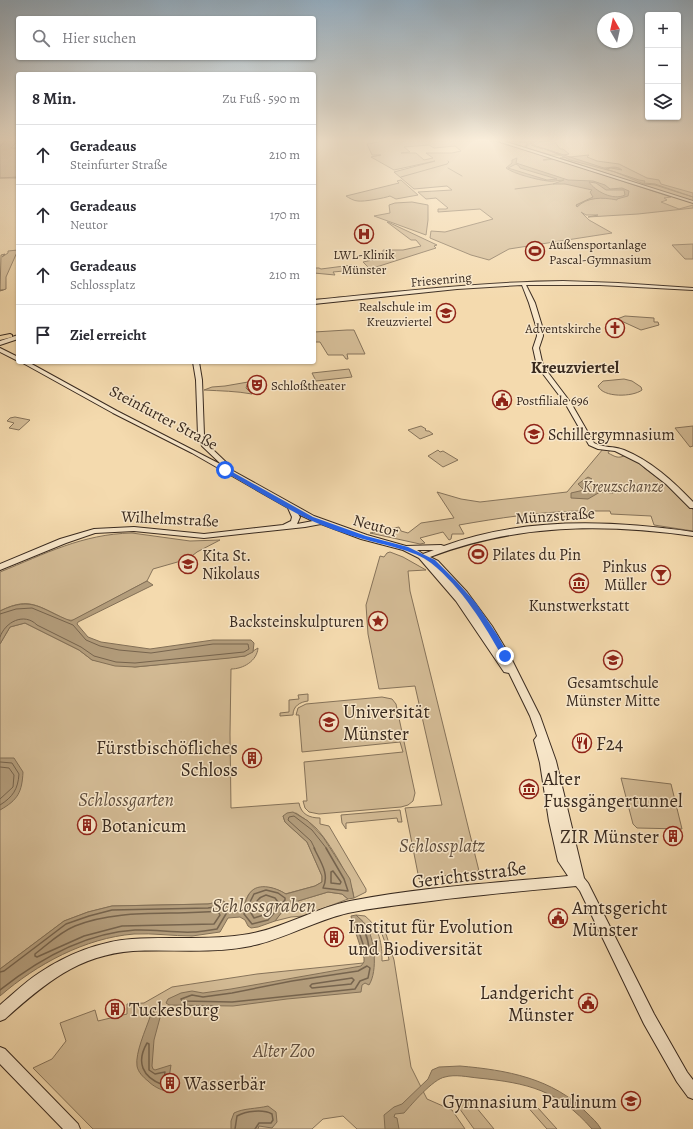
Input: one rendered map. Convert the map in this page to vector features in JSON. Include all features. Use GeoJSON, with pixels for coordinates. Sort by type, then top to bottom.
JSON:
{"type":"FeatureCollection","features":[{"type":"Feature","properties":{"kind":"main road"},"geometry":{"type":"LineString","coordinates":[[667,194],[693,202]]}},
{"type":"Feature","properties":{"kind":"main road"},"geometry":{"type":"LineString","coordinates":[[522,282],[538,320],[540,336],[536,348],[540,366],[568,403],[591,444],[595,447],[619,450],[641,462],[671,484],[693,506]]}},
{"type":"Feature","properties":{"kind":"main road","name":"Friesenring"},"geometry":{"type":"LineString","coordinates":[[316,301],[522,282],[612,282],[693,288]]}},
{"type":"Feature","properties":{"kind":"main road"},"geometry":{"type":"LineString","coordinates":[[0,339],[16,336]]}},
{"type":"Feature","properties":{"kind":"main road"},"geometry":{"type":"LineString","coordinates":[[0,343],[11,337]]}},
{"type":"Feature","properties":{"kind":"main road"},"geometry":{"type":"LineString","coordinates":[[9,350],[6,344],[11,337]]}},
{"type":"Feature","properties":{"kind":"main road"},"geometry":{"type":"LineString","coordinates":[[0,346],[16,353]]}},
{"type":"Feature","properties":{"kind":"main road"},"geometry":{"type":"LineString","coordinates":[[0,350],[16,358]]}},
{"type":"Feature","properties":{"kind":"main road","name":"Steinfurter Straße"},"geometry":{"type":"LineString","coordinates":[[28,364],[164,437],[226,466],[305,509],[322,522]]}},
{"type":"Feature","properties":{"kind":"main road","name":"Steinfurter Straße"},"geometry":{"type":"LineString","coordinates":[[35,364],[194,450],[311,518],[322,522]]}},
{"type":"Feature","properties":{"kind":"main road"},"geometry":{"type":"LineString","coordinates":[[196,364],[199,380],[201,435],[206,448],[226,466]]}},
{"type":"Feature","properties":{"kind":"main road"},"geometry":{"type":"LineString","coordinates":[[194,450],[201,435]]}},
{"type":"Feature","properties":{"kind":"main road"},"geometry":{"type":"LineString","coordinates":[[280,528],[295,520],[296,516],[291,506]]}},
{"type":"Feature","properties":{"kind":"main road","name":"Wilhelmstraße"},"geometry":{"type":"LineString","coordinates":[[0,567],[63,541],[88,533],[126,529],[204,536],[322,522]]}},
{"type":"Feature","properties":{"kind":"main road","name":"Neutor"},"geometry":{"type":"LineString","coordinates":[[322,522],[364,537],[406,548],[422,557]]}},
{"type":"Feature","properties":{"kind":"main road","name":"Münzstraße"},"geometry":{"type":"LineString","coordinates":[[422,557],[447,546],[484,536],[528,529],[632,526],[693,534]]}},
{"type":"Feature","properties":{"kind":"main road"},"geometry":{"type":"LineString","coordinates":[[406,548],[447,546]]}},
{"type":"Feature","properties":{"kind":"main road"},"geometry":{"type":"LineString","coordinates":[[442,570],[439,557],[447,546]]}},
{"type":"Feature","properties":{"kind":"main road"},"geometry":{"type":"LineString","coordinates":[[422,557],[433,561],[465,595],[492,633],[535,716],[551,761],[579,880]]}},
{"type":"Feature","properties":{"kind":"main road"},"geometry":{"type":"LineString","coordinates":[[422,557],[465,607],[500,658],[515,686],[530,716],[542,748],[556,826],[564,860],[579,880],[649,1019],[682,1077],[693,1092]]}},
{"type":"Feature","properties":{"kind":"main road","name":"Gerichtsstraße"},"geometry":{"type":"LineString","coordinates":[[0,1014],[45,976],[70,963],[98,952],[134,945],[206,945],[247,940],[266,935],[318,916],[363,905],[579,880]]}},
{"type":"Feature","properties":{"kind":"main road"},"geometry":{"type":"LineString","coordinates":[[0,1054],[73,1129]]}},
{"type":"Feature","properties":{"kind":"green space"},"geometry":{"type":"Polygon","coordinates":[[[355,194],[417,194],[418,195],[396,199],[390,196],[374,200],[361,201],[353,200],[346,196],[355,194]]]}},
{"type":"Feature","properties":{"kind":"green space"},"geometry":{"type":"Polygon","coordinates":[[[420,194],[661,194],[671,197],[664,198],[667,200],[661,202],[679,209],[693,205],[693,208],[638,214],[588,217],[598,215],[586,215],[581,212],[589,220],[612,233],[509,249],[489,260],[471,255],[430,238],[431,231],[445,232],[493,219],[480,209],[438,212],[438,209],[448,208],[436,198],[426,199],[420,194]]]}},
{"type":"Feature","properties":{"kind":"green space"},"geometry":{"type":"Polygon","coordinates":[[[668,194],[693,194],[693,202],[668,194]]]}},
{"type":"Feature","properties":{"kind":"green space"},"geometry":{"type":"Polygon","coordinates":[[[412,202],[428,205],[426,235],[374,216],[390,213],[389,205],[395,203],[412,202]]]}},
{"type":"Feature","properties":{"kind":"green space"},"geometry":{"type":"Polygon","coordinates":[[[387,222],[437,245],[434,246],[436,248],[370,269],[363,262],[382,258],[383,250],[403,250],[421,246],[416,240],[411,240],[387,222]]]}},
{"type":"Feature","properties":{"kind":"green space"},"geometry":{"type":"Polygon","coordinates":[[[693,244],[693,259],[685,259],[672,245],[693,244]]]}},
{"type":"Feature","properties":{"kind":"green space"},"geometry":{"type":"Polygon","coordinates":[[[16,250],[16,254],[6,277],[6,289],[0,291],[1,255],[5,254],[2,257],[8,253],[8,251],[16,250]]]}},
{"type":"Feature","properties":{"kind":"green space"},"geometry":{"type":"Polygon","coordinates":[[[352,265],[355,270],[333,272],[335,275],[316,273],[316,268],[321,269],[352,265]]]}},
{"type":"Feature","properties":{"kind":"green space"},"geometry":{"type":"Polygon","coordinates":[[[625,316],[654,318],[654,322],[658,322],[659,325],[641,330],[617,319],[625,316]]]}},
{"type":"Feature","properties":{"kind":"green space"},"geometry":{"type":"Polygon","coordinates":[[[354,330],[365,354],[347,354],[348,359],[346,359],[343,355],[328,355],[320,342],[316,342],[316,332],[354,330]]]}},
{"type":"Feature","properties":{"kind":"green space"},"geometry":{"type":"Polygon","coordinates":[[[349,369],[352,377],[316,381],[312,373],[349,369]]]}},
{"type":"Feature","properties":{"kind":"green space"},"geometry":{"type":"Polygon","coordinates":[[[624,379],[632,381],[641,387],[642,390],[632,394],[618,395],[606,393],[598,386],[603,381],[624,379]]]}},
{"type":"Feature","properties":{"kind":"green space"},"geometry":{"type":"Polygon","coordinates":[[[248,382],[246,388],[252,394],[204,390],[212,387],[248,382]]]}},
{"type":"Feature","properties":{"kind":"green space"},"geometry":{"type":"Polygon","coordinates":[[[15,417],[30,420],[19,430],[9,428],[14,423],[7,421],[10,418],[15,417]]]}},
{"type":"Feature","properties":{"kind":"green space"},"geometry":{"type":"Polygon","coordinates":[[[421,426],[433,434],[420,439],[408,430],[421,426]]]}},
{"type":"Feature","properties":{"kind":"green space"},"geometry":{"type":"Polygon","coordinates":[[[693,426],[693,446],[690,447],[675,428],[693,426]]]}},
{"type":"Feature","properties":{"kind":"green space","name":"Kreuzschanze"},"geometry":{"type":"Polygon","coordinates":[[[603,449],[610,450],[608,453],[617,457],[626,455],[642,464],[644,468],[672,489],[693,510],[693,531],[654,525],[651,516],[611,514],[610,511],[588,511],[586,516],[559,517],[558,514],[580,513],[579,511],[519,516],[459,525],[464,534],[452,534],[451,539],[449,540],[443,532],[420,538],[425,543],[420,544],[370,533],[399,527],[401,531],[408,533],[421,523],[454,518],[437,492],[461,499],[480,502],[567,492],[603,449]]]}},
{"type":"Feature","properties":{"kind":"green space"},"geometry":{"type":"Polygon","coordinates":[[[438,450],[440,452],[443,451],[458,460],[443,467],[428,456],[438,450]]]}},
{"type":"Feature","properties":{"kind":"green space"},"geometry":{"type":"Polygon","coordinates":[[[132,533],[190,541],[220,540],[197,552],[188,559],[153,569],[147,581],[74,620],[65,619],[43,608],[30,604],[17,605],[0,611],[0,572],[48,552],[80,541],[114,534],[132,533]]]}},
{"type":"Feature","properties":{"kind":"green space","name":"Schlossplatz"},"geometry":{"type":"Polygon","coordinates":[[[390,552],[403,557],[426,570],[408,571],[410,591],[479,871],[419,879],[405,808],[442,805],[415,686],[379,689],[368,634],[366,605],[380,556],[384,557],[390,552]]]}},
{"type":"Feature","properties":{"kind":"green space","name":"Schlossgarten"},"geometry":{"type":"Polygon","coordinates":[[[25,623],[79,650],[92,660],[135,667],[245,656],[258,648],[255,657],[249,663],[240,668],[231,669],[231,808],[299,803],[306,815],[320,818],[320,824],[329,826],[366,889],[366,892],[354,898],[345,871],[327,842],[314,826],[296,813],[283,816],[285,822],[307,842],[322,876],[322,882],[315,886],[285,894],[278,890],[264,887],[255,889],[248,895],[242,911],[229,912],[226,903],[223,901],[208,904],[112,906],[88,912],[64,921],[0,969],[0,644],[10,627],[25,623]]]}},
{"type":"Feature","properties":{"kind":"green space"},"geometry":{"type":"Polygon","coordinates":[[[308,694],[308,701],[302,702],[298,705],[294,709],[293,715],[280,716],[280,713],[289,712],[289,700],[299,699],[298,695],[308,694]]]}},
{"type":"Feature","properties":{"kind":"green space","name":"Schlossplatz"},"geometry":{"type":"Polygon","coordinates":[[[382,697],[392,699],[396,704],[415,793],[413,801],[408,805],[401,807],[319,814],[309,812],[305,808],[303,801],[307,801],[304,762],[403,752],[400,742],[302,752],[299,715],[296,715],[298,708],[306,704],[382,697]]]}},
{"type":"Feature","properties":{"kind":"green space"},"geometry":{"type":"Polygon","coordinates":[[[621,778],[671,784],[682,829],[637,828],[633,824],[621,778]]]}},
{"type":"Feature","properties":{"kind":"green space"},"geometry":{"type":"Polygon","coordinates":[[[400,810],[402,822],[398,822],[397,818],[346,823],[346,829],[342,823],[341,815],[400,810]]]}},
{"type":"Feature","properties":{"kind":"green space"},"geometry":{"type":"Polygon","coordinates":[[[328,892],[342,894],[348,899],[303,916],[275,921],[288,904],[328,892]]]}},
{"type":"Feature","properties":{"kind":"green space","name":"Alter Zoo"},"geometry":{"type":"Polygon","coordinates":[[[356,915],[365,916],[377,931],[381,942],[382,961],[389,960],[386,945],[379,926],[383,924],[394,960],[411,1067],[427,1099],[452,1110],[465,1129],[357,1129],[343,1116],[323,1119],[312,1129],[93,1129],[33,1068],[52,1059],[66,1041],[60,1023],[95,1010],[98,1021],[127,1014],[127,1004],[144,1003],[172,987],[257,974],[373,962],[372,948],[368,931],[356,915]]]}},
{"type":"Feature","properties":{"kind":"green space"},"geometry":{"type":"Polygon","coordinates":[[[456,1101],[471,1101],[494,1129],[474,1129],[457,1105],[456,1101]]]}},
{"type":"Feature","properties":{"kind":"green space"},"geometry":{"type":"Polygon","coordinates":[[[525,1104],[538,1108],[557,1129],[547,1129],[525,1104]]]}},
{"type":"Feature","properties":{"kind":"water"},"geometry":{"type":"Polygon","coordinates":[[[591,194],[604,194],[620,197],[625,195],[625,194],[628,194],[628,196],[617,200],[600,198],[585,201],[577,207],[576,205],[593,197],[591,194]]]}},
{"type":"Feature","properties":{"kind":"water"},"geometry":{"type":"Polygon","coordinates":[[[588,477],[592,479],[583,487],[585,490],[600,489],[612,491],[613,493],[600,492],[588,499],[571,498],[571,493],[584,490],[578,484],[588,477]]]}},
{"type":"Feature","properties":{"kind":"water"},"geometry":{"type":"Polygon","coordinates":[[[147,581],[153,585],[78,622],[77,624],[88,637],[101,642],[150,649],[213,640],[251,640],[254,643],[253,652],[245,656],[230,658],[135,667],[115,666],[92,660],[79,650],[25,623],[10,627],[0,644],[0,611],[11,606],[29,604],[37,606],[71,621],[147,581]]]}},
{"type":"Feature","properties":{"kind":"water"},"geometry":{"type":"Polygon","coordinates":[[[0,758],[14,758],[23,772],[22,785],[18,795],[11,803],[0,810],[0,758]]]}},
{"type":"Feature","properties":{"kind":"water","name":"Schlossgraben"},"geometry":{"type":"Polygon","coordinates":[[[293,812],[308,821],[323,837],[350,879],[354,898],[348,899],[342,894],[328,892],[288,904],[275,921],[258,927],[251,928],[245,920],[240,917],[228,918],[220,932],[192,936],[134,934],[116,936],[62,954],[30,973],[0,996],[0,969],[64,921],[88,912],[112,906],[208,904],[223,901],[226,903],[229,912],[241,911],[251,891],[255,888],[266,887],[276,889],[286,894],[315,886],[322,882],[322,876],[307,842],[285,822],[283,816],[287,813],[293,812]]]}},
{"type":"Feature","properties":{"kind":"water"},"geometry":{"type":"Polygon","coordinates":[[[356,915],[364,923],[368,930],[371,937],[374,954],[374,972],[372,979],[369,985],[365,983],[362,985],[361,992],[233,1006],[169,1005],[166,1003],[168,999],[181,993],[192,991],[203,993],[231,989],[361,966],[364,962],[364,958],[351,916],[356,915]]]}},
{"type":"Feature","properties":{"kind":"water"},"geometry":{"type":"Polygon","coordinates":[[[159,1010],[161,1014],[154,1040],[152,1066],[155,1070],[171,1065],[167,1091],[159,1089],[150,1083],[141,1074],[137,1066],[141,1041],[151,1013],[159,1010]]]}},
{"type":"Feature","properties":{"kind":"water"},"geometry":{"type":"Polygon","coordinates":[[[460,1066],[511,1073],[544,1084],[559,1091],[574,1101],[598,1124],[601,1129],[592,1129],[567,1105],[554,1097],[527,1086],[496,1080],[449,1076],[435,1082],[423,1092],[404,1113],[395,1114],[394,1117],[397,1118],[399,1129],[385,1129],[384,1115],[394,1107],[402,1104],[428,1079],[432,1070],[439,1067],[460,1066]]]}},
{"type":"Feature","properties":{"kind":"water"},"geometry":{"type":"Polygon","coordinates":[[[268,1106],[276,1112],[277,1122],[272,1128],[259,1126],[258,1129],[231,1129],[231,1121],[234,1113],[242,1110],[268,1106]]]}},
{"type":"Feature","properties":{"kind":"place","name":"LWL-Klinik Münster"},"geometry":{"type":"Point","coordinates":[364,234]}},
{"type":"Feature","properties":{"kind":"place","name":"Außensportanlage Pascal-Gymnasium"},"geometry":{"type":"Point","coordinates":[535,251]}},
{"type":"Feature","properties":{"kind":"place","name":"Realschule im Kreuzviertel"},"geometry":{"type":"Point","coordinates":[446,313]}},
{"type":"Feature","properties":{"kind":"place","name":"Adventskirche"},"geometry":{"type":"Point","coordinates":[615,328]}},
{"type":"Feature","properties":{"kind":"place","name":"Schloßtheater"},"geometry":{"type":"Point","coordinates":[257,385]}},
{"type":"Feature","properties":{"kind":"place","name":"Postfiliale 696"},"geometry":{"type":"Point","coordinates":[502,400]}},
{"type":"Feature","properties":{"kind":"place","name":"Schillergymnasium"},"geometry":{"type":"Point","coordinates":[534,434]}},
{"type":"Feature","properties":{"kind":"place","name":"Pilates du Pin"},"geometry":{"type":"Point","coordinates":[478,554]}},
{"type":"Feature","properties":{"kind":"place","name":"Kita St. Nikolaus"},"geometry":{"type":"Point","coordinates":[188,564]}},
{"type":"Feature","properties":{"kind":"place","name":"Pinkus Müller"},"geometry":{"type":"Point","coordinates":[661,575]}},
{"type":"Feature","properties":{"kind":"place","name":"Kunstwerkstatt"},"geometry":{"type":"Point","coordinates":[579,583]}},
{"type":"Feature","properties":{"kind":"place","name":"Backsteinskulpturen"},"geometry":{"type":"Point","coordinates":[378,621]}},
{"type":"Feature","properties":{"kind":"place","name":"Gesamtschule Münster Mitte"},"geometry":{"type":"Point","coordinates":[613,660]}},
{"type":"Feature","properties":{"kind":"place","name":"Universität Münster"},"geometry":{"type":"Point","coordinates":[329,722]}},
{"type":"Feature","properties":{"kind":"place","name":"F24"},"geometry":{"type":"Point","coordinates":[582,743]}},
{"type":"Feature","properties":{"kind":"place","name":"Fürstbischöfliches Schloss"},"geometry":{"type":"Point","coordinates":[252,758]}},
{"type":"Feature","properties":{"kind":"place","name":"Alter Fussgängertunnel"},"geometry":{"type":"Point","coordinates":[529,789]}},
{"type":"Feature","properties":{"kind":"place","name":"Botanicum"},"geometry":{"type":"Point","coordinates":[87,825]}},
{"type":"Feature","properties":{"kind":"place","name":"ZIR Münster"},"geometry":{"type":"Point","coordinates":[673,836]}},
{"type":"Feature","properties":{"kind":"place","name":"Amtsgericht Münster"},"geometry":{"type":"Point","coordinates":[558,918]}},
{"type":"Feature","properties":{"kind":"place","name":"Institut für Evolution und Biodiversität"},"geometry":{"type":"Point","coordinates":[334,937]}},
{"type":"Feature","properties":{"kind":"place","name":"Landgericht Münster"},"geometry":{"type":"Point","coordinates":[588,1003]}},
{"type":"Feature","properties":{"kind":"place","name":"Tuckesburg"},"geometry":{"type":"Point","coordinates":[115,1009]}},
{"type":"Feature","properties":{"kind":"place","name":"Wasserbär"},"geometry":{"type":"Point","coordinates":[170,1083]}},
{"type":"Feature","properties":{"kind":"place","name":"Gymnasium Paulinum"},"geometry":{"type":"Point","coordinates":[631,1101]}},
{"type":"Feature","properties":{"kind":"district","name":"Kreuzviertel"},"geometry":{"type":"Point","coordinates":[575,367]}},
{"type":"Feature","properties":{"kind":"route"},"geometry":{"type":"LineString","coordinates":[[225,470],[311,518],[364,537],[406,548],[433,561],[455,583],[473,605],[496,638],[505,656]]}}]}
